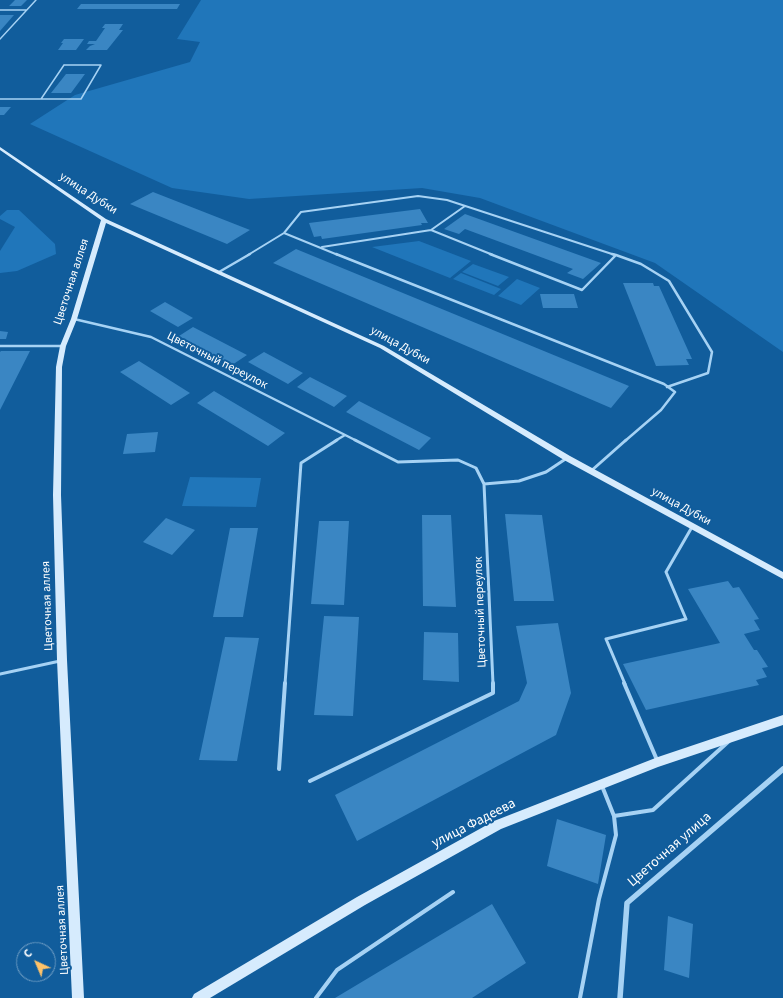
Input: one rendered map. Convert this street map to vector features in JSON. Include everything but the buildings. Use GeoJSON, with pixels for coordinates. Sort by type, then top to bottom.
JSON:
{"type":"FeatureCollection","features":[{"type":"Feature","properties":{"kind":"street","name":"улица Дубки"},"geometry":{"type":"LineString","coordinates":[[0,148],[104,220],[382,347],[567,458],[783,576]]}},
{"type":"Feature","properties":{"kind":"street","name":"Цветочная аллея"},"geometry":{"type":"LineString","coordinates":[[78,998],[62,660],[57,488],[59,367],[63,346],[74,319],[104,220]]}},
{"type":"Feature","properties":{"kind":"street","name":"улица Фадеева"},"geometry":{"type":"LineString","coordinates":[[198,998],[361,901],[498,825],[658,762],[783,720]]}},
{"type":"Feature","properties":{"kind":"street","name":"Цветочная улица"},"geometry":{"type":"LineString","coordinates":[[620,998],[627,903],[783,769]]}},
{"type":"Feature","properties":{"kind":"lane"},"geometry":{"type":"LineString","coordinates":[[0,39],[36,0]]}},
{"type":"Feature","properties":{"kind":"lane"},"geometry":{"type":"LineString","coordinates":[[0,10],[26,10]]}},
{"type":"Feature","properties":{"kind":"lane"},"geometry":{"type":"LineString","coordinates":[[0,100],[81,99],[101,65],[64,65],[41,99]]}},
{"type":"Feature","properties":{"kind":"lane"},"geometry":{"type":"LineString","coordinates":[[219,272],[284,233],[301,212],[418,196],[447,200],[641,264],[669,281],[712,352],[708,373],[668,387]]}},
{"type":"Feature","properties":{"kind":"lane"},"geometry":{"type":"LineString","coordinates":[[320,247],[430,230],[466,206]]}},
{"type":"Feature","properties":{"kind":"lane"},"geometry":{"type":"LineString","coordinates":[[430,230],[582,290],[616,256]]}},
{"type":"Feature","properties":{"kind":"lane"},"geometry":{"type":"LineString","coordinates":[[284,233],[668,387],[675,392],[661,410],[591,471]]}},
{"type":"Feature","properties":{"kind":"lane","name":"Цветочный переулок"},"geometry":{"type":"LineString","coordinates":[[74,319],[151,338],[398,462],[458,460],[476,468],[484,484],[493,693],[310,781]]}},
{"type":"Feature","properties":{"kind":"lane"},"geometry":{"type":"LineString","coordinates":[[0,346],[63,346]]}},
{"type":"Feature","properties":{"kind":"lane"},"geometry":{"type":"LineString","coordinates":[[279,769],[301,463],[345,435]]}},
{"type":"Feature","properties":{"kind":"lane"},"geometry":{"type":"LineString","coordinates":[[484,484],[519,481],[546,472],[567,458]]}},
{"type":"Feature","properties":{"kind":"lane"},"geometry":{"type":"LineString","coordinates":[[658,762],[606,639],[686,620],[666,572],[692,527]]}},
{"type":"Feature","properties":{"kind":"lane"},"geometry":{"type":"LineString","coordinates":[[0,674],[62,660]]}},
{"type":"Feature","properties":{"kind":"lane"},"geometry":{"type":"LineString","coordinates":[[614,816],[653,810],[735,736]]}},
{"type":"Feature","properties":{"kind":"lane"},"geometry":{"type":"LineString","coordinates":[[580,998],[599,898],[616,834],[614,816],[601,784]]}},
{"type":"Feature","properties":{"kind":"lane"},"geometry":{"type":"LineString","coordinates":[[316,998],[337,970],[453,892]]}},
{"type":"Feature","properties":{"kind":"shaded area"},"geometry":{"type":"Polygon","coordinates":[[[201,0],[783,0],[783,352],[655,263],[480,198],[422,188],[249,199],[172,188],[30,124],[75,95],[190,62],[200,42],[177,39],[201,0]]]}},
{"type":"Feature","properties":{"kind":"shaded area"},"geometry":{"type":"Polygon","coordinates":[[[7,210],[19,210],[55,244],[56,254],[17,271],[0,273],[0,251],[15,227],[0,219],[0,216],[7,210]]]}},
{"type":"Feature","properties":{"kind":"shaded area"},"geometry":{"type":"Polygon","coordinates":[[[419,241],[471,261],[450,278],[372,247],[419,241]]]}},
{"type":"Feature","properties":{"kind":"shaded area"},"geometry":{"type":"Polygon","coordinates":[[[473,264],[509,277],[498,286],[462,272],[473,264]]]}},
{"type":"Feature","properties":{"kind":"shaded area"},"geometry":{"type":"Polygon","coordinates":[[[461,273],[501,289],[494,295],[453,279],[461,273]]]}},
{"type":"Feature","properties":{"kind":"shaded area"},"geometry":{"type":"Polygon","coordinates":[[[517,279],[540,288],[521,305],[498,296],[517,279]]]}},
{"type":"Feature","properties":{"kind":"shaded area"},"geometry":{"type":"Polygon","coordinates":[[[190,477],[261,478],[256,507],[182,506],[190,477]]]}}]}
